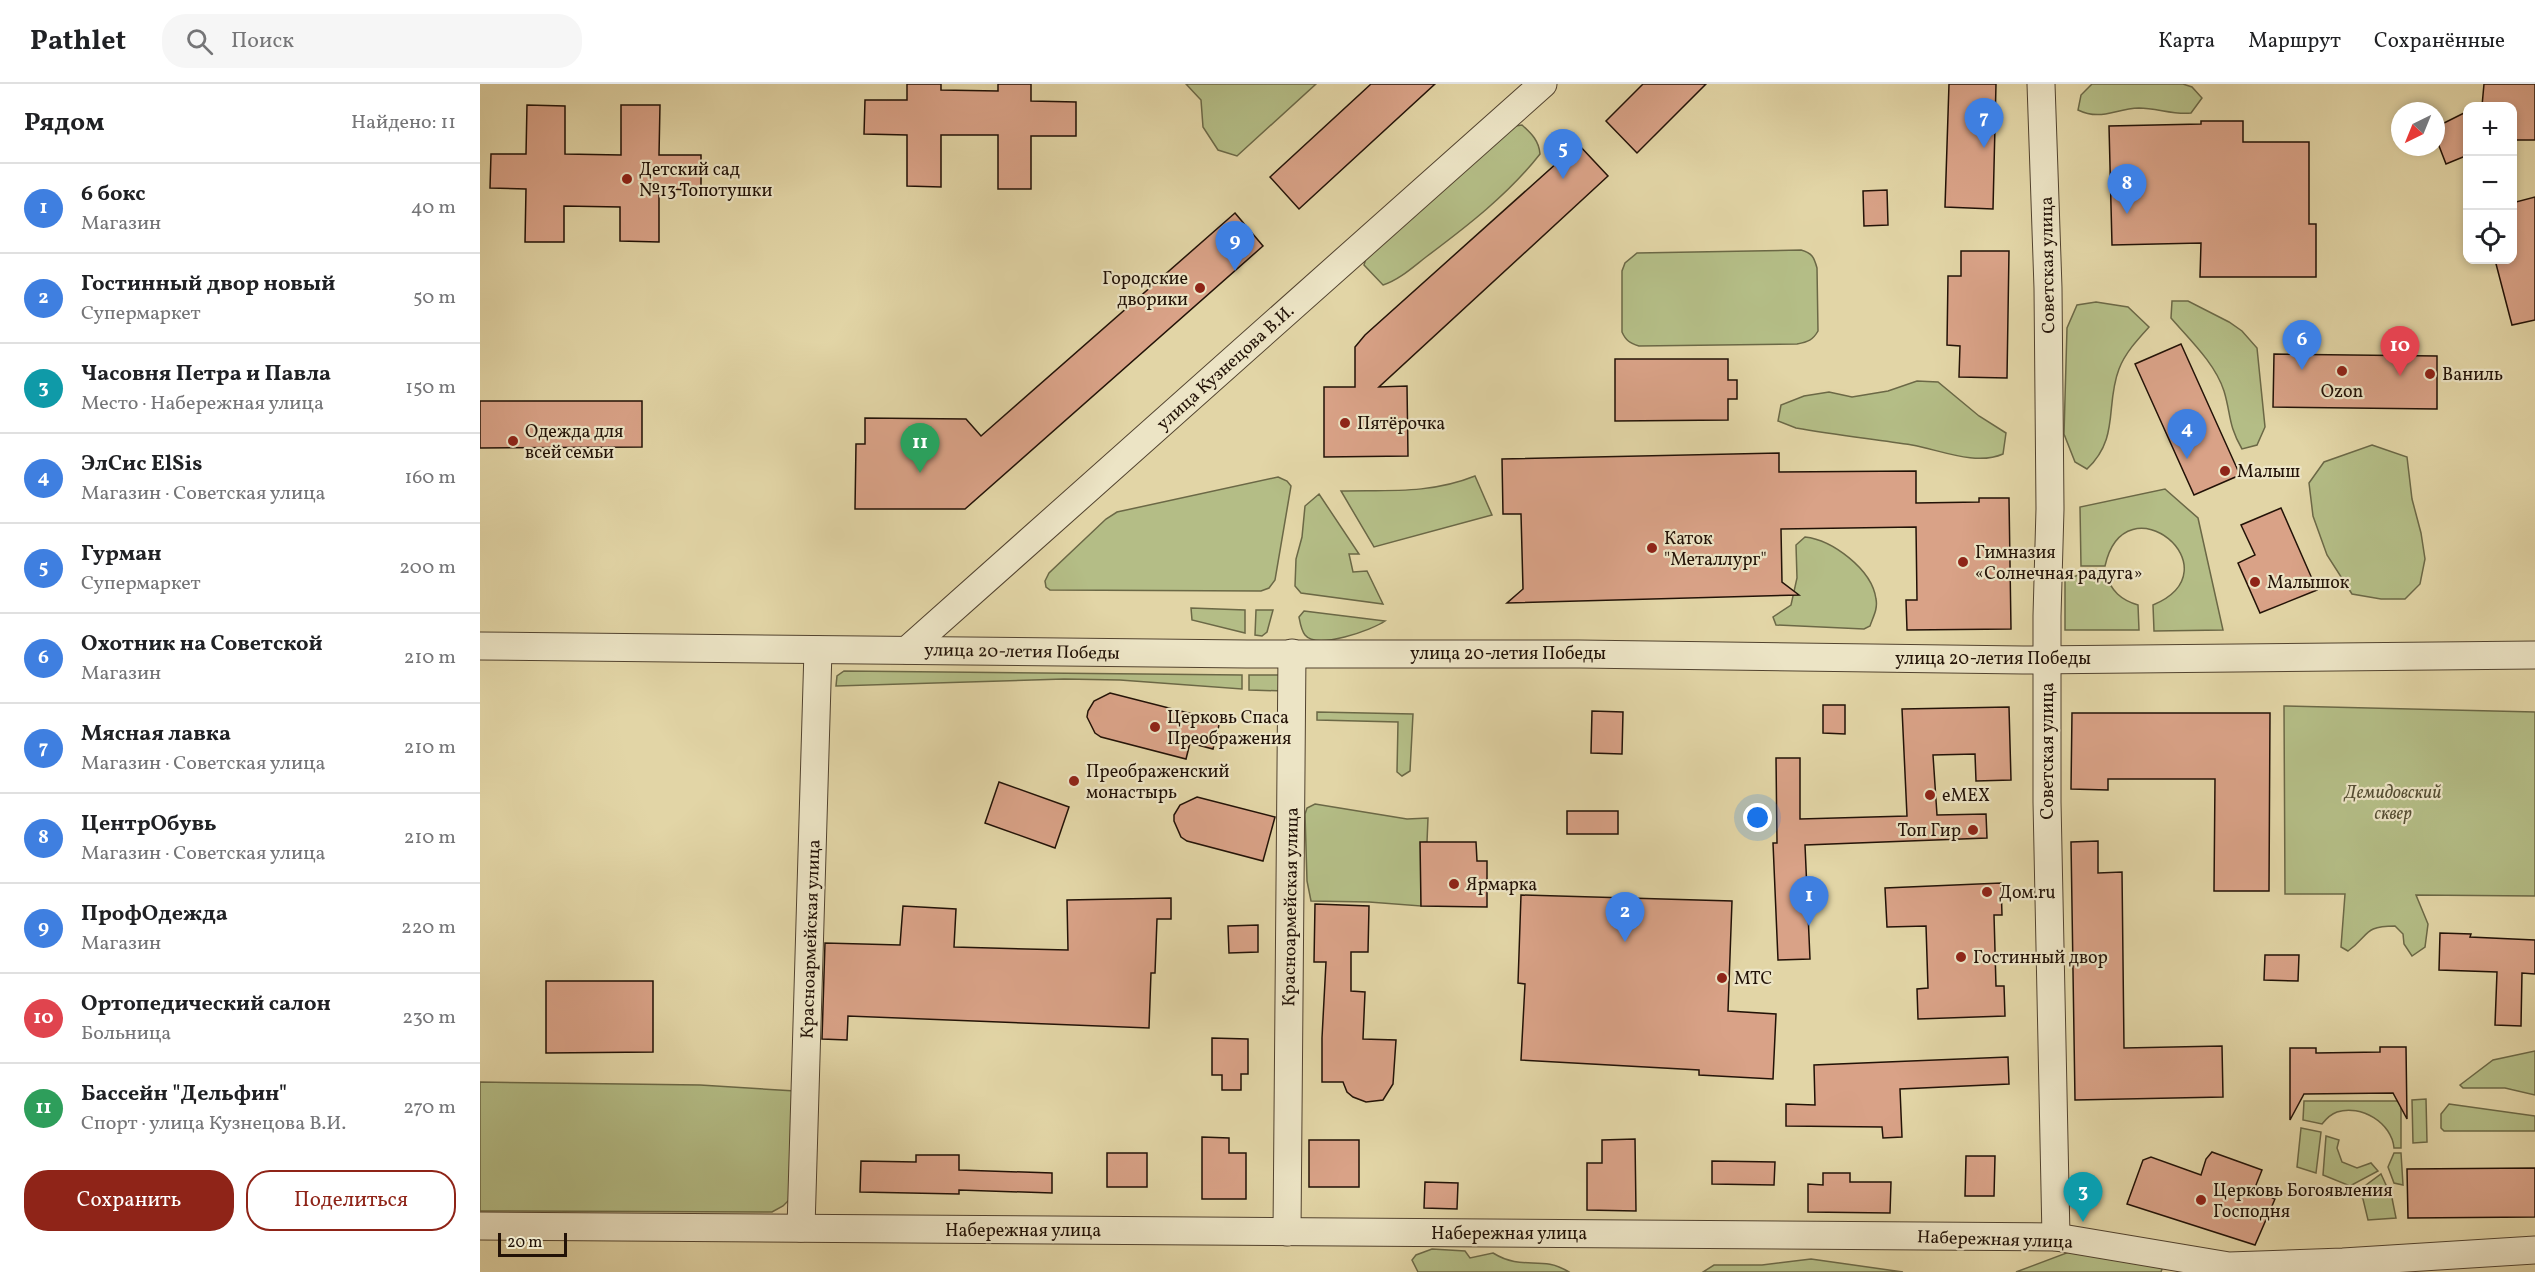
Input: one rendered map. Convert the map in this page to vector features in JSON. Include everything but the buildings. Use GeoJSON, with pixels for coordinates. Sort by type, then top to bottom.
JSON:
{"type":"FeatureCollection","features":[{"type":"Feature","properties":{"kind":"street","name":"улица Кузнецова В.И."},"geometry":{"type":"LineString","coordinates":[[907,650],[1543,84]]}},
{"type":"Feature","properties":{"kind":"street","name":"Советская улица"},"geometry":{"type":"LineString","coordinates":[[2041,84],[2048,268],[2050,485],[2047,659],[2056,1237]]}},
{"type":"Feature","properties":{"kind":"street","name":"улица 20-летия Победы"},"geometry":{"type":"LineString","coordinates":[[480,646],[2047,659],[2535,655]]}},
{"type":"Feature","properties":{"kind":"street","name":"Красноармейская улица"},"geometry":{"type":"LineString","coordinates":[[801,1228],[818,650]]}},
{"type":"Feature","properties":{"kind":"street","name":"Красноармейская улица"},"geometry":{"type":"LineString","coordinates":[[1287,1232],[1292,653]]}},
{"type":"Feature","properties":{"kind":"street","name":"Набережная улица"},"geometry":{"type":"LineString","coordinates":[[480,1226],[2056,1237],[2169,1264],[2229,1266],[2343,1262],[2535,1250]]}},
{"type":"Feature","properties":{"kind":"green space"},"geometry":{"type":"Polygon","coordinates":[[[1186,84],[1316,84],[1237,156],[1218,150],[1203,127],[1201,100],[1186,84]]]}},
{"type":"Feature","properties":{"kind":"green space"},"geometry":{"type":"Polygon","coordinates":[[[2092,84],[2183,84],[2192,87],[2202,98],[2191,113],[2139,108],[2108,114],[2086,113],[2078,110],[2081,95],[2092,84]]]}},
{"type":"Feature","properties":{"kind":"green space"},"geometry":{"type":"Polygon","coordinates":[[[1522,125],[1534,138],[1540,154],[1528,169],[1471,222],[1406,273],[1383,285],[1364,265],[1366,258],[1515,126],[1522,125]]]}},
{"type":"Feature","properties":{"kind":"green space"},"geometry":{"type":"Polygon","coordinates":[[[1801,250],[1812,256],[1817,268],[1818,331],[1807,341],[1797,344],[1639,346],[1625,338],[1622,332],[1622,271],[1625,263],[1637,253],[1801,250]]]}},
{"type":"Feature","properties":{"kind":"green space"},"geometry":{"type":"Polygon","coordinates":[[[2172,301],[2188,301],[2229,322],[2242,331],[2257,348],[2265,427],[2257,445],[2242,449],[2237,441],[2220,381],[2201,352],[2171,318],[2172,301]]]}},
{"type":"Feature","properties":{"kind":"green space"},"geometry":{"type":"Polygon","coordinates":[[[2096,302],[2128,307],[2149,327],[2132,346],[2119,369],[2108,433],[2097,457],[2087,469],[2075,462],[2064,434],[2067,328],[2077,305],[2096,302]]]}},
{"type":"Feature","properties":{"kind":"green space"},"geometry":{"type":"Polygon","coordinates":[[[1917,381],[1938,382],[1979,416],[2006,433],[2003,454],[1970,458],[1912,445],[1796,428],[1778,421],[1781,405],[1804,396],[1829,392],[1852,397],[1888,391],[1917,381]]]}},
{"type":"Feature","properties":{"kind":"green space"},"geometry":{"type":"Polygon","coordinates":[[[2372,445],[2407,457],[2412,499],[2425,559],[2420,584],[2405,599],[2381,599],[2352,594],[2327,555],[2313,516],[2309,483],[2324,462],[2372,445]]]}},
{"type":"Feature","properties":{"kind":"green space"},"geometry":{"type":"Polygon","coordinates":[[[1475,476],[1492,515],[1374,547],[1341,491],[1393,491],[1425,488],[1442,486],[1475,476]]]}},
{"type":"Feature","properties":{"kind":"green space"},"geometry":{"type":"Polygon","coordinates":[[[1278,477],[1287,481],[1291,486],[1275,580],[1269,588],[1261,591],[1050,590],[1046,587],[1045,581],[1049,573],[1106,519],[1117,512],[1278,477]]]}},
{"type":"Feature","properties":{"kind":"green space"},"geometry":{"type":"Polygon","coordinates":[[[2165,489],[2198,518],[2223,630],[2154,631],[2153,605],[2176,589],[2184,571],[2180,553],[2168,539],[2151,530],[2133,529],[2116,541],[2105,566],[2081,566],[2080,507],[2165,489]]]}},
{"type":"Feature","properties":{"kind":"green space"},"geometry":{"type":"Polygon","coordinates":[[[1319,494],[1359,554],[1349,554],[1353,572],[1367,571],[1383,604],[1301,593],[1295,586],[1296,559],[1302,537],[1305,506],[1319,494]]]}},
{"type":"Feature","properties":{"kind":"green space"},"geometry":{"type":"Polygon","coordinates":[[[1805,537],[1816,539],[1838,550],[1859,567],[1867,577],[1873,588],[1876,603],[1870,626],[1864,629],[1776,625],[1773,617],[1791,605],[1797,578],[1796,545],[1805,537]]]}},
{"type":"Feature","properties":{"kind":"green space"},"geometry":{"type":"Polygon","coordinates":[[[2081,574],[2106,574],[2118,594],[2138,605],[2139,630],[2065,630],[2065,580],[2081,574]]]}},
{"type":"Feature","properties":{"kind":"green space"},"geometry":{"type":"Polygon","coordinates":[[[1191,608],[1245,610],[1245,633],[1192,620],[1191,608]]]}},
{"type":"Feature","properties":{"kind":"green space"},"geometry":{"type":"Polygon","coordinates":[[[1256,610],[1273,610],[1267,632],[1262,636],[1255,635],[1256,610]]]}},
{"type":"Feature","properties":{"kind":"green space"},"geometry":{"type":"Polygon","coordinates":[[[1304,611],[1385,621],[1345,637],[1332,640],[1311,639],[1305,635],[1301,626],[1299,617],[1304,611]]]}},
{"type":"Feature","properties":{"kind":"green space"},"geometry":{"type":"Polygon","coordinates":[[[844,671],[1242,675],[1242,689],[1120,680],[1064,679],[836,686],[837,676],[844,671]]]}},
{"type":"Feature","properties":{"kind":"green space"},"geometry":{"type":"Polygon","coordinates":[[[1249,675],[1279,675],[1285,691],[1249,690],[1249,675]]]}},
{"type":"Feature","properties":{"kind":"green space","name":"Демидовский сквер"},"geometry":{"type":"Polygon","coordinates":[[[2284,706],[2535,712],[2535,896],[2416,895],[2428,924],[2425,947],[2412,956],[2404,944],[2403,934],[2395,926],[2385,926],[2372,930],[2348,951],[2341,947],[2345,894],[2285,894],[2284,706]]]}},
{"type":"Feature","properties":{"kind":"green space"},"geometry":{"type":"Polygon","coordinates":[[[1317,712],[1413,714],[1410,771],[1402,776],[1397,772],[1398,722],[1317,720],[1317,712]]]}},
{"type":"Feature","properties":{"kind":"green space"},"geometry":{"type":"Polygon","coordinates":[[[1315,804],[1407,819],[1428,818],[1427,842],[1421,843],[1421,906],[1311,901],[1307,881],[1305,814],[1307,808],[1315,804]]]}},
{"type":"Feature","properties":{"kind":"green space"},"geometry":{"type":"Polygon","coordinates":[[[2535,1051],[2535,1095],[2505,1088],[2463,1088],[2460,1085],[2493,1060],[2535,1051]]]}},
{"type":"Feature","properties":{"kind":"green space"},"geometry":{"type":"Polygon","coordinates":[[[480,1082],[700,1085],[795,1091],[791,1198],[772,1212],[480,1211],[480,1082]]]}},
{"type":"Feature","properties":{"kind":"green space"},"geometry":{"type":"Polygon","coordinates":[[[2426,1099],[2427,1142],[2413,1143],[2412,1100],[2426,1099]]]}},
{"type":"Feature","properties":{"kind":"green space"},"geometry":{"type":"Polygon","coordinates":[[[2304,1101],[2401,1101],[2401,1148],[2394,1148],[2388,1131],[2365,1113],[2346,1110],[2337,1112],[2322,1124],[2303,1120],[2304,1101]]]}},
{"type":"Feature","properties":{"kind":"green space"},"geometry":{"type":"Polygon","coordinates":[[[2449,1104],[2535,1116],[2535,1131],[2444,1131],[2441,1128],[2441,1114],[2449,1104]]]}},
{"type":"Feature","properties":{"kind":"green space"},"geometry":{"type":"Polygon","coordinates":[[[2301,1128],[2321,1132],[2316,1173],[2297,1167],[2301,1128]]]}},
{"type":"Feature","properties":{"kind":"green space"},"geometry":{"type":"Polygon","coordinates":[[[2326,1136],[2339,1140],[2337,1148],[2342,1162],[2357,1168],[2371,1163],[2378,1171],[2350,1186],[2323,1175],[2326,1136]]]}},
{"type":"Feature","properties":{"kind":"green space"},"geometry":{"type":"Polygon","coordinates":[[[2394,1153],[2401,1153],[2403,1185],[2394,1183],[2388,1167],[2394,1153]]]}},
{"type":"Feature","properties":{"kind":"green space"},"geometry":{"type":"Polygon","coordinates":[[[2381,1174],[2392,1198],[2396,1218],[2368,1220],[2363,1199],[2358,1191],[2381,1174]]]}},
{"type":"Feature","properties":{"kind":"green space"},"geometry":{"type":"Polygon","coordinates":[[[2085,1246],[2165,1260],[2161,1272],[2016,1272],[2085,1246]]]}},
{"type":"Feature","properties":{"kind":"green space"},"geometry":{"type":"Polygon","coordinates":[[[1432,1249],[1465,1251],[1470,1258],[1493,1253],[1504,1259],[1523,1263],[1550,1264],[1569,1272],[1418,1272],[1412,1260],[1416,1255],[1432,1249]]]}},
{"type":"Feature","properties":{"kind":"green space"},"geometry":{"type":"Polygon","coordinates":[[[1811,1259],[1903,1272],[1703,1272],[1714,1265],[1762,1265],[1811,1259]]]}},
{"type":"Feature","properties":{"kind":"place","name":"Мясная лавка"},"geometry":{"type":"Point","coordinates":[1984,148]}},
{"type":"Feature","properties":{"kind":"place","name":"Детский сад №13 Топотушки"},"geometry":{"type":"Point","coordinates":[627,179]}},
{"type":"Feature","properties":{"kind":"place","name":"Гурман"},"geometry":{"type":"Point","coordinates":[1563,179]}},
{"type":"Feature","properties":{"kind":"place","name":"ЦентрОбувь"},"geometry":{"type":"Point","coordinates":[2127,214]}},
{"type":"Feature","properties":{"kind":"place","name":"ПрофОдежда"},"geometry":{"type":"Point","coordinates":[1235,271]}},
{"type":"Feature","properties":{"kind":"place","name":"Городские дворики"},"geometry":{"type":"Point","coordinates":[1200,288]}},
{"type":"Feature","properties":{"kind":"place","name":"Охотник на Советской"},"geometry":{"type":"Point","coordinates":[2302,370]}},
{"type":"Feature","properties":{"kind":"place","name":"Ozon"},"geometry":{"type":"Point","coordinates":[2342,371]}},
{"type":"Feature","properties":{"kind":"place","name":"Ваниль"},"geometry":{"type":"Point","coordinates":[2430,374]}},
{"type":"Feature","properties":{"kind":"place","name":"Ортопедический салон"},"geometry":{"type":"Point","coordinates":[2400,376]}},
{"type":"Feature","properties":{"kind":"place","name":"Пятёрочка"},"geometry":{"type":"Point","coordinates":[1345,423]}},
{"type":"Feature","properties":{"kind":"place","name":"Одежда для всей семьи"},"geometry":{"type":"Point","coordinates":[513,441]}},
{"type":"Feature","properties":{"kind":"place","name":"ЭлСис ElSis"},"geometry":{"type":"Point","coordinates":[2187,459]}},
{"type":"Feature","properties":{"kind":"place","name":"Малыш"},"geometry":{"type":"Point","coordinates":[2225,471]}},
{"type":"Feature","properties":{"kind":"place","name":"Бассейн \"Дельфин\""},"geometry":{"type":"Point","coordinates":[920,473]}},
{"type":"Feature","properties":{"kind":"place","name":"Каток \"Металлург\""},"geometry":{"type":"Point","coordinates":[1652,548]}},
{"type":"Feature","properties":{"kind":"place","name":"Гимназия «Солнечная радуга»"},"geometry":{"type":"Point","coordinates":[1963,562]}},
{"type":"Feature","properties":{"kind":"place","name":"Малышок"},"geometry":{"type":"Point","coordinates":[2255,582]}},
{"type":"Feature","properties":{"kind":"place","name":"Церковь Спаса Преображения"},"geometry":{"type":"Point","coordinates":[1155,727]}},
{"type":"Feature","properties":{"kind":"place","name":"Преображенский монастырь"},"geometry":{"type":"Point","coordinates":[1074,781]}},
{"type":"Feature","properties":{"kind":"place","name":"eMEX"},"geometry":{"type":"Point","coordinates":[1930,795]}},
{"type":"Feature","properties":{"kind":"place","name":"Топ Гир"},"geometry":{"type":"Point","coordinates":[1973,830]}},
{"type":"Feature","properties":{"kind":"place","name":"Ярмарка"},"geometry":{"type":"Point","coordinates":[1454,884]}},
{"type":"Feature","properties":{"kind":"place","name":"Дом.ru"},"geometry":{"type":"Point","coordinates":[1987,892]}},
{"type":"Feature","properties":{"kind":"place","name":"6 бокс"},"geometry":{"type":"Point","coordinates":[1809,926]}},
{"type":"Feature","properties":{"kind":"place","name":"Гостинный двор новый"},"geometry":{"type":"Point","coordinates":[1625,942]}},
{"type":"Feature","properties":{"kind":"place","name":"Гостинный двор"},"geometry":{"type":"Point","coordinates":[1961,957]}},
{"type":"Feature","properties":{"kind":"place","name":"МТС"},"geometry":{"type":"Point","coordinates":[1722,978]}},
{"type":"Feature","properties":{"kind":"place","name":"Церковь Богоявления Господня"},"geometry":{"type":"Point","coordinates":[2201,1200]}},
{"type":"Feature","properties":{"kind":"place","name":"Часовня Петра и Павла"},"geometry":{"type":"Point","coordinates":[2083,1222]}}]}
